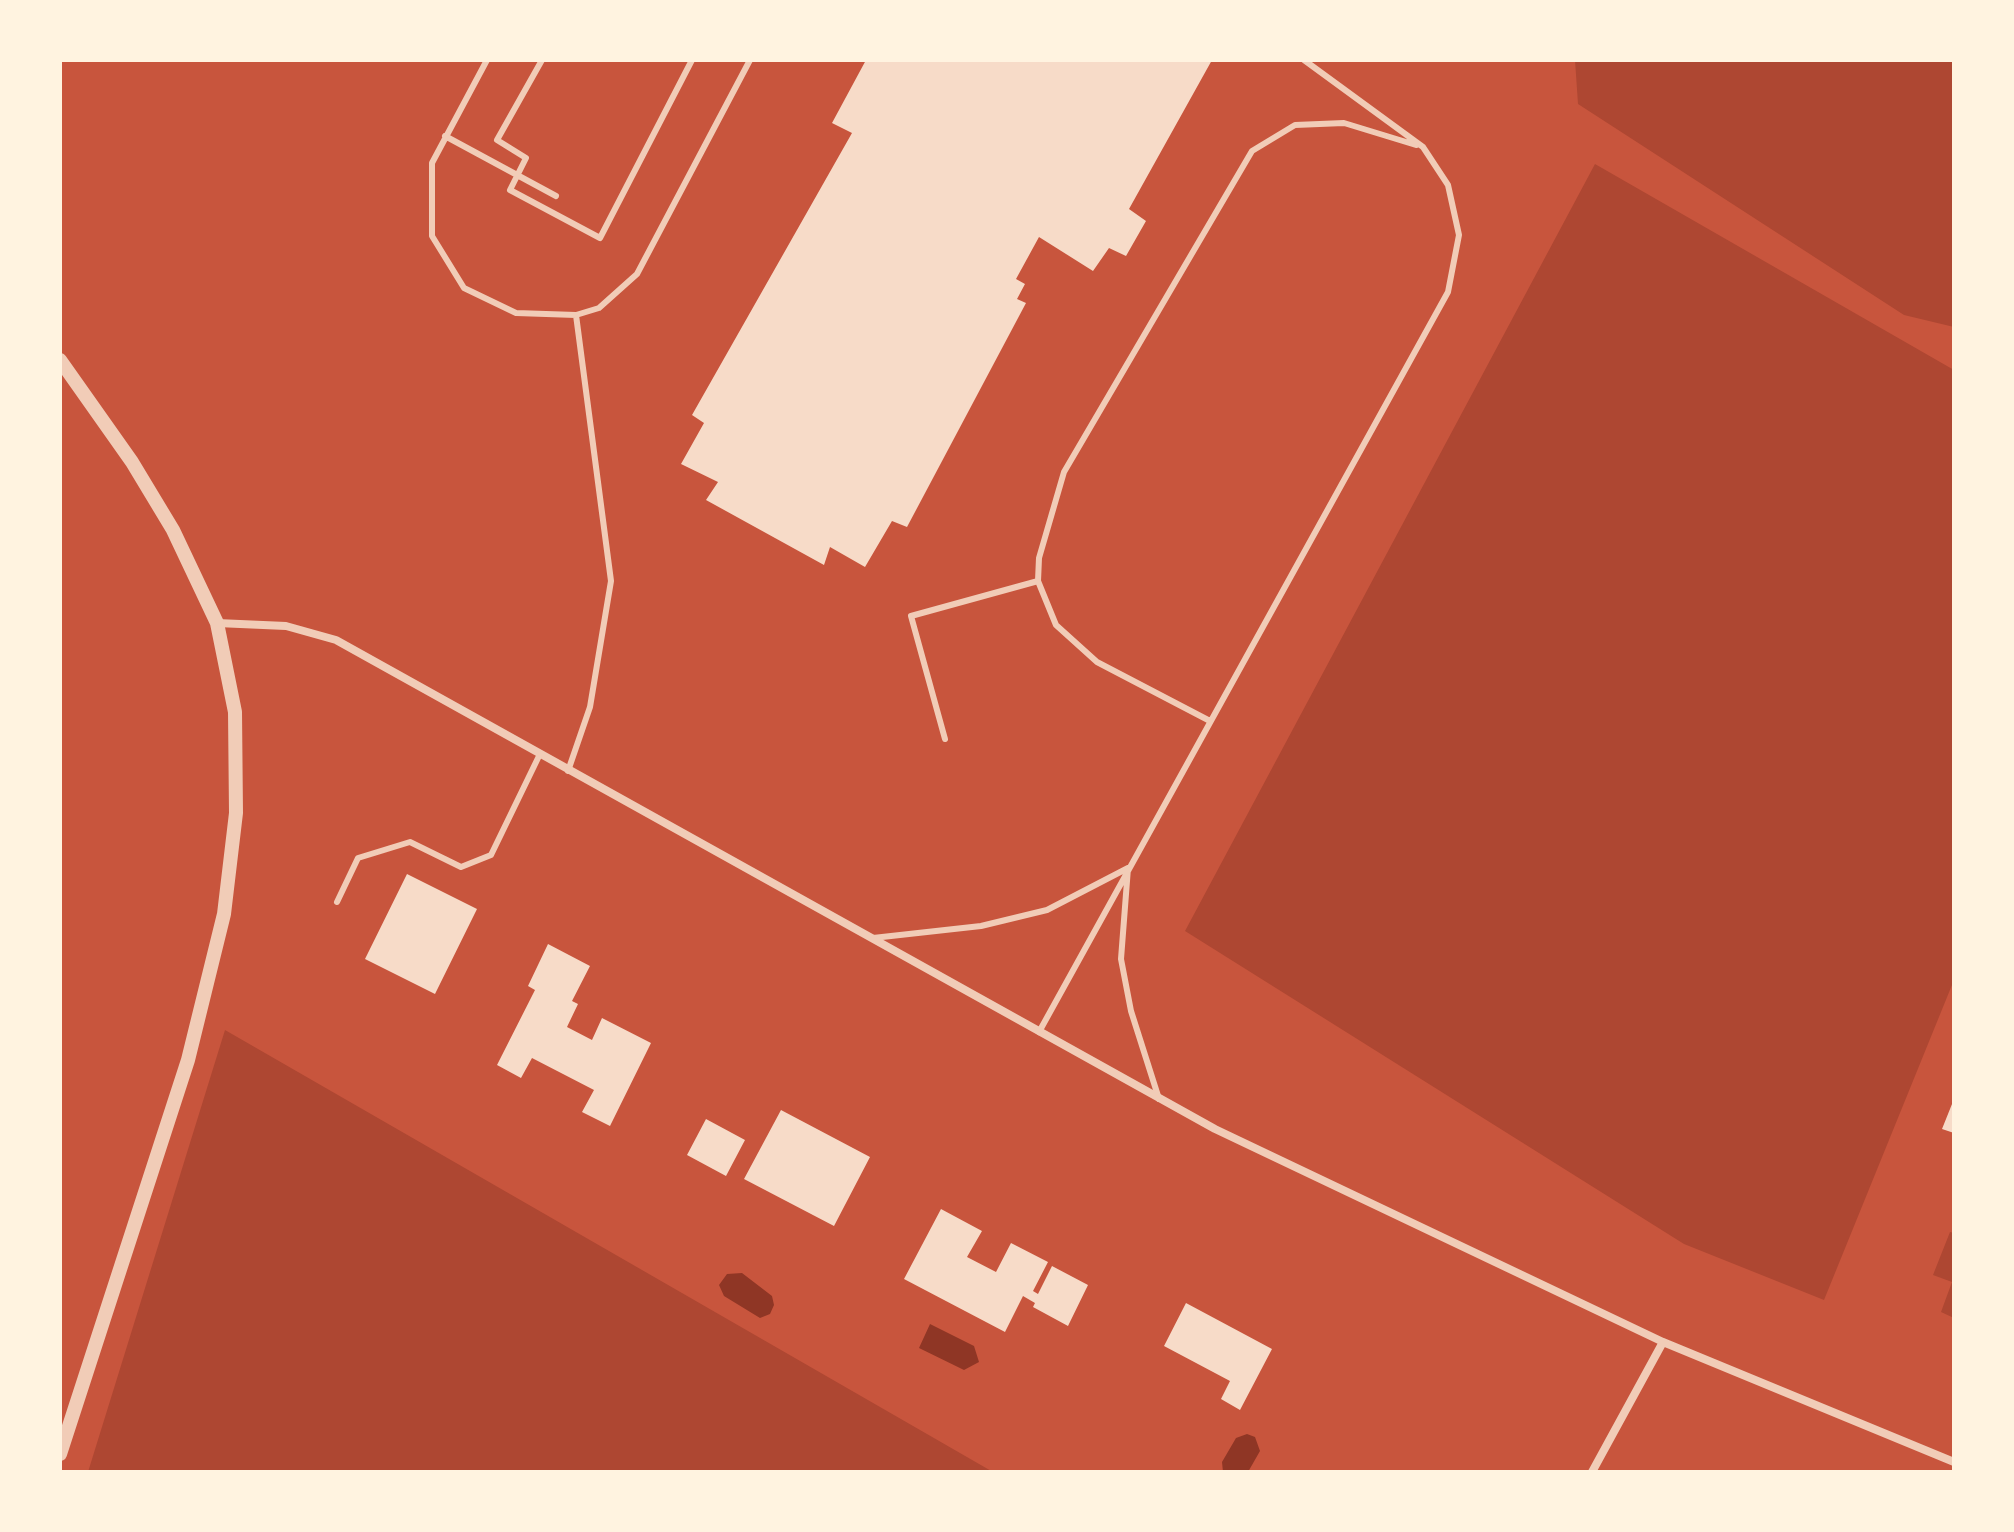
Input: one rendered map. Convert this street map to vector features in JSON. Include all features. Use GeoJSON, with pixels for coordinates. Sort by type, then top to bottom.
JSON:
{"type":"FeatureCollection","features":[{"type":"Feature","properties":{"kind":"street"},"geometry":{"type":"LineString","coordinates":[[60,360],[140,475],[173,530],[217,623],[235,712],[236,813],[224,914],[188,1060],[60,1454]]}},
{"type":"Feature","properties":{"kind":"street"},"geometry":{"type":"LineString","coordinates":[[217,623],[286,626],[336,640],[539,756],[1159,1099],[1663,1342],[1954,1462]]}},
{"type":"Feature","properties":{"kind":"street"},"geometry":{"type":"LineString","coordinates":[[1592,1472],[1663,1342]]}},
{"type":"Feature","properties":{"kind":"lane"},"geometry":{"type":"LineString","coordinates":[[487,60],[432,163],[432,236],[464,288],[516,313],[576,315],[599,308],[637,274],[750,60]]}},
{"type":"Feature","properties":{"kind":"lane"},"geometry":{"type":"LineString","coordinates":[[542,60],[497,140],[526,158],[514,176],[510,190],[600,238],[692,60]]}},
{"type":"Feature","properties":{"kind":"lane"},"geometry":{"type":"LineString","coordinates":[[1039,1032],[1448,292],[1459,235],[1448,185],[1423,147],[1304,60]]}},
{"type":"Feature","properties":{"kind":"lane"},"geometry":{"type":"LineString","coordinates":[[1210,721],[1097,662],[1056,625],[1038,581],[1039,558],[1064,472],[1252,151],[1295,125],[1344,123],[1423,147]]}},
{"type":"Feature","properties":{"kind":"lane"},"geometry":{"type":"LineString","coordinates":[[445,136],[556,196]]}},
{"type":"Feature","properties":{"kind":"lane"},"geometry":{"type":"LineString","coordinates":[[568,771],[590,707],[611,581],[576,315]]}},
{"type":"Feature","properties":{"kind":"lane"},"geometry":{"type":"LineString","coordinates":[[945,739],[911,616],[1038,581]]}},
{"type":"Feature","properties":{"kind":"lane"},"geometry":{"type":"LineString","coordinates":[[337,902],[358,858],[410,842],[461,867],[491,855],[539,756]]}},
{"type":"Feature","properties":{"kind":"lane"},"geometry":{"type":"LineString","coordinates":[[869,938],[981,926],[1047,910],[1128,868]]}},
{"type":"Feature","properties":{"kind":"lane"},"geometry":{"type":"LineString","coordinates":[[1128,868],[1121,959],[1131,1011],[1159,1099]]}},
{"type":"Feature","properties":{"kind":"shaded area"},"geometry":{"type":"Polygon","coordinates":[[[1575,60],[1954,60],[1954,327],[1904,315],[1578,104],[1575,60]]]}},
{"type":"Feature","properties":{"kind":"shaded area"},"geometry":{"type":"Polygon","coordinates":[[[1595,164],[1954,370],[1954,980],[1824,1300],[1684,1244],[1185,931],[1595,164]]]}},
{"type":"Feature","properties":{"kind":"shaded area"},"geometry":{"type":"Polygon","coordinates":[[[225,1030],[993,1472],[88,1472],[225,1030]]]}},
{"type":"Feature","properties":{"kind":"shaded area"},"geometry":{"type":"Polygon","coordinates":[[[1950,1232],[1954,1233],[1954,1318],[1941,1312],[1952,1282],[1933,1275],[1950,1232]]]}},
{"type":"Feature","properties":{"kind":"shaded area"},"geometry":{"type":"Polygon","coordinates":[[[742,1273],[772,1296],[774,1305],[770,1314],[760,1318],[724,1296],[719,1285],[727,1274],[742,1273]]]}},
{"type":"Feature","properties":{"kind":"shaded area"},"geometry":{"type":"Polygon","coordinates":[[[930,1324],[974,1346],[979,1362],[964,1370],[919,1348],[930,1324]]]}},
{"type":"Feature","properties":{"kind":"shaded area"},"geometry":{"type":"Polygon","coordinates":[[[1247,1434],[1255,1437],[1260,1451],[1248,1472],[1223,1472],[1222,1462],[1236,1438],[1247,1434]]]}},
{"type":"Feature","properties":{"kind":"building"},"geometry":{"type":"Polygon","coordinates":[[[866,60],[1212,60],[1129,209],[1146,221],[1126,256],[1109,248],[1093,271],[1039,237],[1016,279],[1025,284],[1017,299],[1026,303],[907,527],[892,521],[865,567],[830,547],[824,565],[706,500],[718,482],[681,464],[704,423],[692,415],[852,133],[832,123],[866,60]]]}},
{"type":"Feature","properties":{"kind":"building"},"geometry":{"type":"Polygon","coordinates":[[[407,874],[477,909],[435,994],[365,959],[407,874]]]}},
{"type":"Feature","properties":{"kind":"building"},"geometry":{"type":"Polygon","coordinates":[[[548,944],[590,966],[572,1001],[578,1004],[567,1027],[592,1040],[602,1018],[651,1043],[610,1126],[582,1112],[594,1090],[532,1058],[521,1078],[497,1065],[535,990],[528,986],[548,944]]]}},
{"type":"Feature","properties":{"kind":"building"},"geometry":{"type":"Polygon","coordinates":[[[1954,1099],[1954,1133],[1942,1129],[1954,1099]]]}},
{"type":"Feature","properties":{"kind":"building"},"geometry":{"type":"Polygon","coordinates":[[[781,1110],[870,1157],[834,1226],[744,1179],[781,1110]]]}},
{"type":"Feature","properties":{"kind":"building"},"geometry":{"type":"Polygon","coordinates":[[[706,1119],[745,1140],[726,1176],[687,1155],[706,1119]]]}},
{"type":"Feature","properties":{"kind":"building"},"geometry":{"type":"Polygon","coordinates":[[[941,1209],[982,1231],[967,1257],[996,1272],[1011,1243],[1048,1262],[1033,1291],[1038,1294],[1052,1266],[1088,1285],[1068,1326],[1033,1307],[1035,1303],[1023,1296],[1005,1332],[904,1279],[941,1209]]]}},
{"type":"Feature","properties":{"kind":"building"},"geometry":{"type":"Polygon","coordinates":[[[1186,1303],[1272,1349],[1240,1410],[1221,1399],[1230,1381],[1164,1346],[1186,1303]]]}}]}
